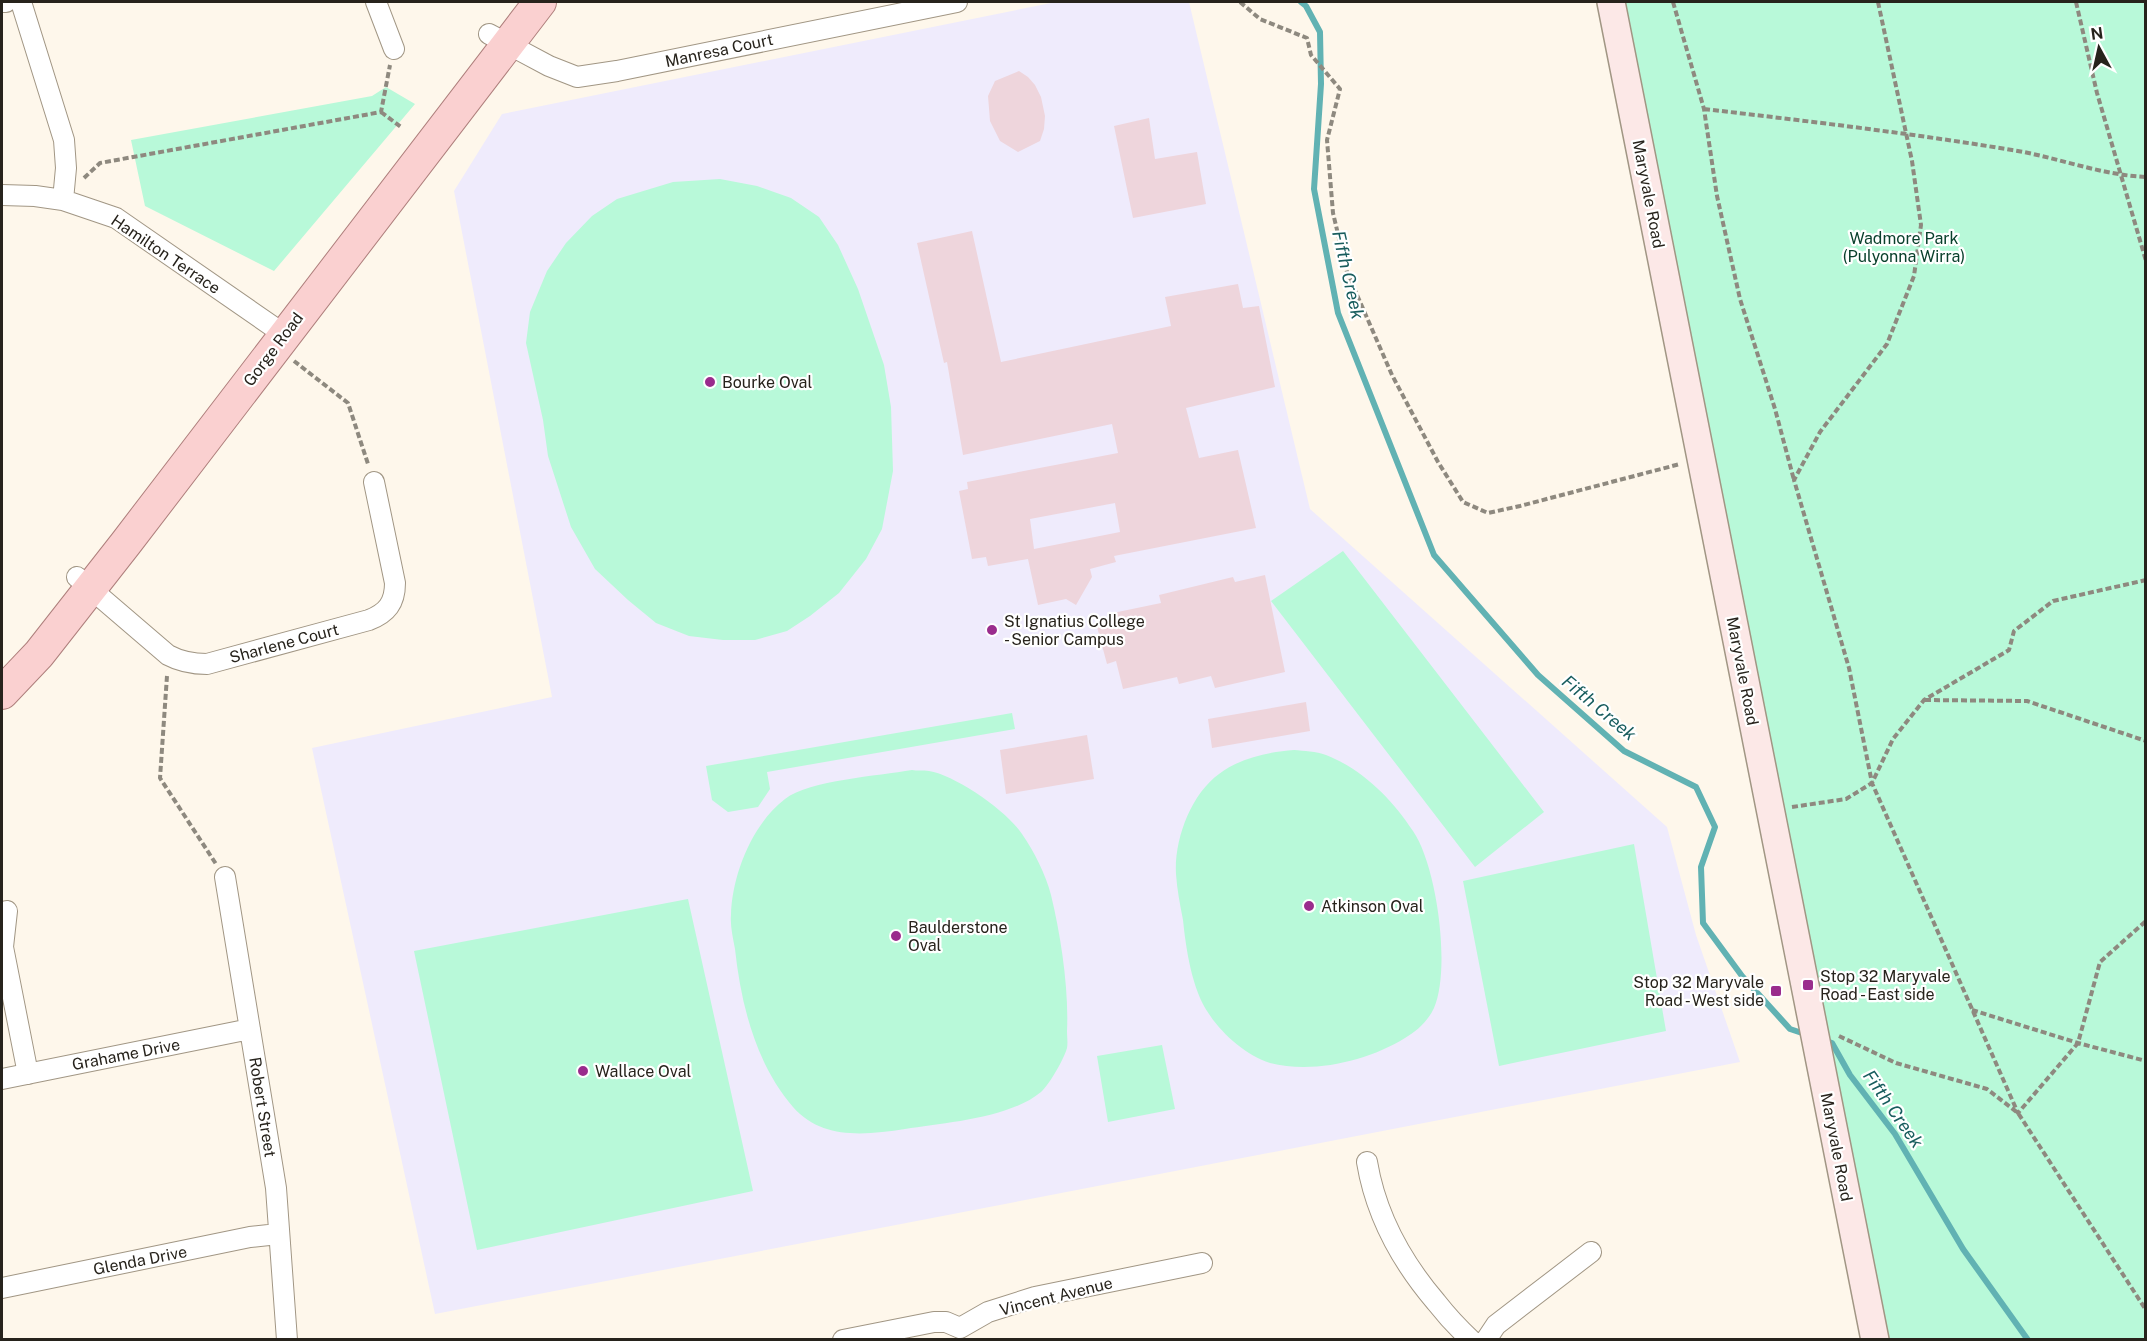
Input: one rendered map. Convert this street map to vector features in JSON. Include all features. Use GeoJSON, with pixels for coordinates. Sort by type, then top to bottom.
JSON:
{"type":"FeatureCollection","features":[{"type":"Feature","properties":{"kind":"main road","name":"Gorge Road"},"geometry":{"type":"LineString","coordinates":[[498,39],[514,2]]}},
{"type":"Feature","properties":{"kind":"main road","name":"Gorge Road"},"geometry":{"type":"LineString","coordinates":[[2,693],[39,654],[84,583],[107,540],[232,374],[276,335],[498,39],[540,2]]}},
{"type":"Feature","properties":{"kind":"main road","name":"Maryvale Road"},"geometry":{"type":"LineString","coordinates":[[1611,2],[1875,1340]]}},
{"type":"Feature","properties":{"kind":"main road","name":"Gorge Road"},"geometry":{"type":"LineString","coordinates":[[2,664],[84,583]]}},
{"type":"Feature","properties":{"kind":"street"},"geometry":{"type":"LineString","coordinates":[[21,2],[64,140],[66,168],[63,200]]}},
{"type":"Feature","properties":{"kind":"street"},"geometry":{"type":"LineString","coordinates":[[376,2],[394,50]]}},
{"type":"Feature","properties":{"kind":"street","name":"Manresa Court"},"geometry":{"type":"LineString","coordinates":[[498,39],[549,66],[577,77],[617,71],[957,2]]}},
{"type":"Feature","properties":{"kind":"street","name":"Hamilton Terrace"},"geometry":{"type":"LineString","coordinates":[[2,195],[63,200],[116,218],[276,335]]}},
{"type":"Feature","properties":{"kind":"street","name":"Sharlene Court"},"geometry":{"type":"LineString","coordinates":[[84,583],[168,655],[192,664],[207,664],[382,615],[390,608],[395,583],[374,482]]}},
{"type":"Feature","properties":{"kind":"street","name":"Robert Street"},"geometry":{"type":"LineString","coordinates":[[225,877],[276,1188],[287,1340]]}},
{"type":"Feature","properties":{"kind":"street"},"geometry":{"type":"LineString","coordinates":[[7,911],[3,947],[28,1074]]}},
{"type":"Feature","properties":{"kind":"street","name":"Grahame Drive"},"geometry":{"type":"LineString","coordinates":[[2,1079],[250,1029]]}},
{"type":"Feature","properties":{"kind":"street"},"geometry":{"type":"LineString","coordinates":[[1367,1162],[1376,1205],[1385,1226],[1413,1275],[1471,1340]]}},
{"type":"Feature","properties":{"kind":"street","name":"Glenda Drive"},"geometry":{"type":"LineString","coordinates":[[2,1288],[278,1234]]}},
{"type":"Feature","properties":{"kind":"street"},"geometry":{"type":"LineString","coordinates":[[1486,1340],[1496,1325],[1591,1252]]}},
{"type":"Feature","properties":{"kind":"street","name":"Vincent Avenue"},"geometry":{"type":"LineString","coordinates":[[843,1340],[934,1322],[946,1322],[963,1334],[988,1312],[1035,1297],[1202,1263]]}},
{"type":"Feature","properties":{"kind":"path"},"geometry":{"type":"LineString","coordinates":[[1240,2],[1260,19],[1306,38],[1311,55],[1341,89],[1327,140],[1333,213],[1347,272],[1392,375],[1438,462],[1463,501],[1488,513],[1701,459]]}},
{"type":"Feature","properties":{"kind":"path"},"geometry":{"type":"LineString","coordinates":[[1673,2],[1704,109],[1717,196],[1740,300],[1775,409],[1849,668],[1872,783],[2018,1113],[2145,1310]]}},
{"type":"Feature","properties":{"kind":"path"},"geometry":{"type":"LineString","coordinates":[[1794,480],[1820,432],[1887,344],[1914,276],[1921,225],[1906,132],[1878,2]]}},
{"type":"Feature","properties":{"kind":"path"},"geometry":{"type":"LineString","coordinates":[[2076,2],[2097,93],[2145,261]]}},
{"type":"Feature","properties":{"kind":"path"},"geometry":{"type":"LineString","coordinates":[[381,112],[394,50]]}},
{"type":"Feature","properties":{"kind":"path"},"geometry":{"type":"LineString","coordinates":[[1704,109],[1906,132],[2027,152],[2121,176],[2145,177]]}},
{"type":"Feature","properties":{"kind":"path"},"geometry":{"type":"LineString","coordinates":[[63,200],[100,163],[381,112],[401,127]]}},
{"type":"Feature","properties":{"kind":"path"},"geometry":{"type":"LineString","coordinates":[[276,335],[348,403],[374,482]]}},
{"type":"Feature","properties":{"kind":"path"},"geometry":{"type":"LineString","coordinates":[[1771,811],[1846,799],[1872,783],[1893,739],[1924,700],[2009,650],[2014,631],[2053,601],[2145,580]]}},
{"type":"Feature","properties":{"kind":"path"},"geometry":{"type":"LineString","coordinates":[[168,655],[160,778],[225,877]]}},
{"type":"Feature","properties":{"kind":"path"},"geometry":{"type":"LineString","coordinates":[[1924,700],[2027,701],[2145,741]]}},
{"type":"Feature","properties":{"kind":"path"},"geometry":{"type":"LineString","coordinates":[[2018,1113],[2078,1042],[2100,962],[2145,921]]}},
{"type":"Feature","properties":{"kind":"path"},"geometry":{"type":"LineString","coordinates":[[1972,1009],[2145,1061]]}},
{"type":"Feature","properties":{"kind":"path"},"geometry":{"type":"LineString","coordinates":[[1813,1024],[1896,1063],[1987,1089],[2018,1113]]}},
{"type":"Feature","properties":{"kind":"shaded area","name":"St Ignatius College - Senior Campus"},"geometry":{"type":"Polygon","coordinates":[[[1056,2],[1189,2],[1310,509],[1667,827],[1696,935],[1740,1062],[435,1314],[312,748],[552,697],[454,191],[502,114],[1056,2]]]}},
{"type":"Feature","properties":{"kind":"green space","name":"Wadmore Park (Pulyonna Wirra)"},"geometry":{"type":"Polygon","coordinates":[[[1611,2],[2145,2],[2145,1339],[1875,1339],[1611,2]]]}},
{"type":"Feature","properties":{"kind":"green space"},"geometry":{"type":"Polygon","coordinates":[[[386,87],[415,104],[274,271],[145,206],[131,140],[372,96],[386,87]]]}},
{"type":"Feature","properties":{"kind":"green space","name":"Bourke Oval"},"geometry":{"type":"Polygon","coordinates":[[[720,179],[757,186],[791,198],[819,217],[838,245],[858,289],[884,365],[891,407],[893,471],[882,529],[866,559],[839,593],[810,616],[787,631],[755,640],[723,640],[689,636],[656,623],[595,569],[571,527],[548,456],[543,420],[526,343],[530,312],[547,271],[566,243],[592,216],[617,199],[673,182],[720,179]]]}},
{"type":"Feature","properties":{"kind":"green space"},"geometry":{"type":"Polygon","coordinates":[[[1343,551],[1544,812],[1475,867],[1271,601],[1343,551]]]}},
{"type":"Feature","properties":{"kind":"green space"},"geometry":{"type":"Polygon","coordinates":[[[1012,713],[1015,729],[767,772],[770,789],[758,807],[728,812],[712,800],[706,766],[1012,713]]]}},
{"type":"Feature","properties":{"kind":"green space","name":"Atkinson Oval"},"geometry":{"type":"Polygon","coordinates":[[[1294,750],[1326,755],[1352,768],[1375,786],[1396,808],[1413,831],[1421,847],[1429,868],[1439,918],[1441,969],[1439,991],[1432,1013],[1418,1029],[1390,1046],[1357,1059],[1322,1066],[1287,1066],[1261,1060],[1236,1043],[1214,1022],[1198,993],[1191,969],[1176,880],[1176,861],[1181,833],[1193,805],[1209,783],[1227,768],[1245,760],[1264,754],[1294,750]]]}},
{"type":"Feature","properties":{"kind":"green space","name":"Baulderstone Oval"},"geometry":{"type":"Polygon","coordinates":[[[912,770],[940,774],[980,795],[1015,825],[1031,848],[1043,871],[1055,911],[1065,981],[1067,1048],[1056,1072],[1044,1089],[1028,1101],[1012,1108],[957,1122],[875,1133],[845,1133],[817,1125],[804,1118],[780,1090],[769,1072],[752,1033],[741,991],[731,923],[732,900],[746,851],[763,822],[785,799],[811,787],[827,783],[912,770]]]}},
{"type":"Feature","properties":{"kind":"green space"},"geometry":{"type":"Polygon","coordinates":[[[1634,844],[1666,1031],[1499,1066],[1463,881],[1634,844]]]}},
{"type":"Feature","properties":{"kind":"green space","name":"Wallace Oval"},"geometry":{"type":"Polygon","coordinates":[[[688,899],[753,1191],[477,1250],[414,951],[688,899]]]}},
{"type":"Feature","properties":{"kind":"green space"},"geometry":{"type":"Polygon","coordinates":[[[1162,1045],[1175,1109],[1108,1122],[1097,1056],[1162,1045]]]}},
{"type":"Feature","properties":{"kind":"building"},"geometry":{"type":"Polygon","coordinates":[[[1019,71],[1035,85],[1041,97],[1045,116],[1040,141],[1018,152],[1000,141],[990,121],[988,96],[995,81],[1019,71]]]}},
{"type":"Feature","properties":{"kind":"building"},"geometry":{"type":"Polygon","coordinates":[[[1149,118],[1155,159],[1197,152],[1206,204],[1133,218],[1114,126],[1149,118]]]}},
{"type":"Feature","properties":{"kind":"building"},"geometry":{"type":"Polygon","coordinates":[[[972,231],[1001,362],[1171,326],[1165,297],[1238,284],[1243,308],[1259,306],[1275,387],[1186,408],[1199,458],[1238,450],[1256,528],[1114,556],[1116,562],[1090,569],[1092,577],[1076,605],[1066,599],[1038,605],[1028,559],[988,566],[986,557],[972,559],[959,491],[968,489],[967,482],[1118,453],[1112,424],[963,455],[947,362],[944,363],[917,243],[972,231]],[[1115,503],[1030,519],[1034,549],[1120,532],[1115,503]]]}},
{"type":"Feature","properties":{"kind":"building"},"geometry":{"type":"Polygon","coordinates":[[[1265,575],[1285,672],[1215,688],[1211,676],[1179,684],[1177,677],[1123,689],[1116,661],[1107,664],[1096,623],[1108,621],[1108,614],[1161,603],[1159,595],[1233,577],[1235,582],[1265,575]]]}},
{"type":"Feature","properties":{"kind":"building"},"geometry":{"type":"Polygon","coordinates":[[[1306,702],[1310,731],[1212,748],[1208,719],[1306,702]]]}},
{"type":"Feature","properties":{"kind":"building"},"geometry":{"type":"Polygon","coordinates":[[[1087,735],[1094,779],[1006,794],[1000,750],[1087,735]]]}},
{"type":"Feature","properties":{"kind":"waterway","name":"Fifth Creek"},"geometry":{"type":"LineString","coordinates":[[1301,2],[1306,6],[1320,32],[1321,84],[1314,189],[1338,313],[1434,555],[1538,675],[1624,751],[1696,787],[1715,827],[1701,867],[1703,923],[1742,976],[1790,1029],[1808,1035]]}},
{"type":"Feature","properties":{"kind":"waterway","name":"Fifth Creek"},"geometry":{"type":"LineString","coordinates":[[1823,1040],[1832,1043],[1850,1075],[1895,1134],[1963,1249],[2028,1340]]}},
{"type":"Feature","properties":{"kind":"place","name":"Bourke Oval"},"geometry":{"type":"Point","coordinates":[710,382]}},
{"type":"Feature","properties":{"kind":"place","name":"St Ignatius College - Senior Campus"},"geometry":{"type":"Point","coordinates":[992,630]}},
{"type":"Feature","properties":{"kind":"place","name":"Atkinson Oval"},"geometry":{"type":"Point","coordinates":[1309,906]}},
{"type":"Feature","properties":{"kind":"place","name":"Baulderstone Oval"},"geometry":{"type":"Point","coordinates":[896,936]}},
{"type":"Feature","properties":{"kind":"place","name":"Stop 32 Maryvale Road - East side"},"geometry":{"type":"Point","coordinates":[1808,985]}},
{"type":"Feature","properties":{"kind":"place","name":"Stop 32 Maryvale Road - West side"},"geometry":{"type":"Point","coordinates":[1776,991]}},
{"type":"Feature","properties":{"kind":"place","name":"Wallace Oval"},"geometry":{"type":"Point","coordinates":[583,1071]}}]}
